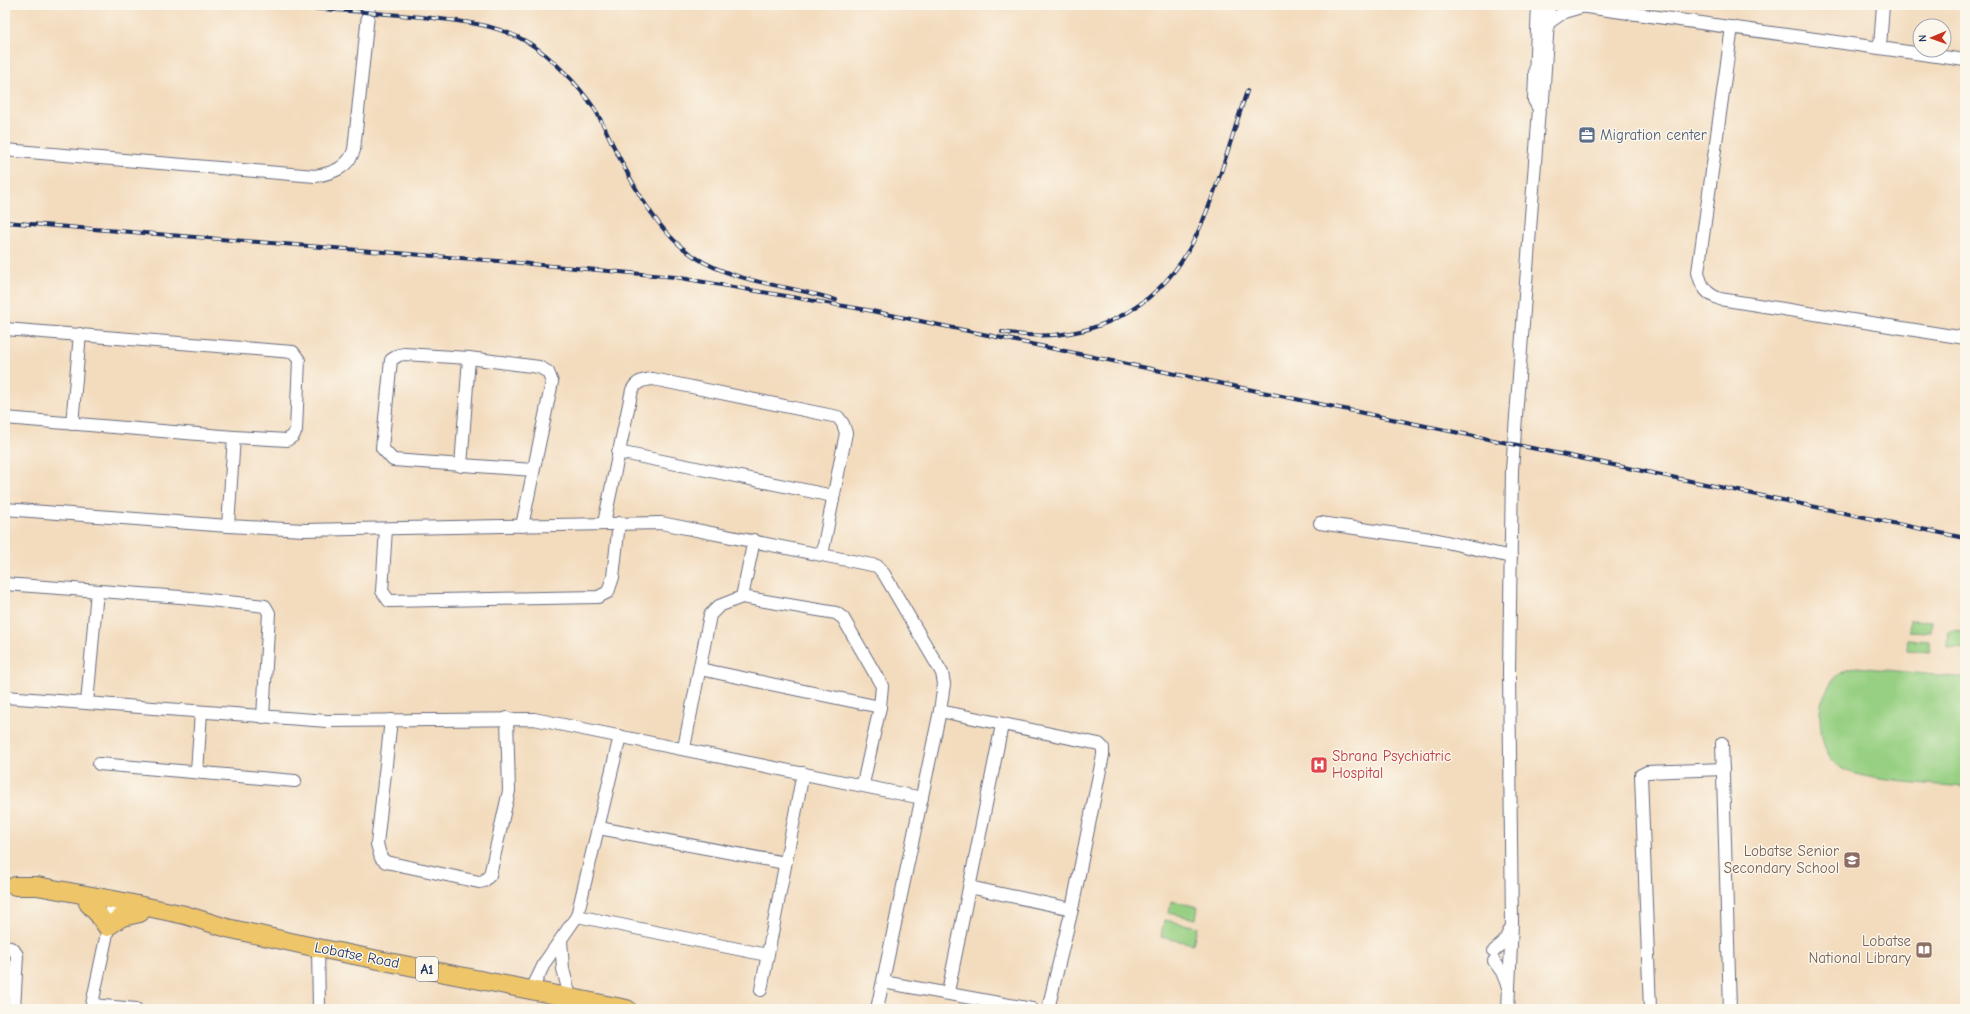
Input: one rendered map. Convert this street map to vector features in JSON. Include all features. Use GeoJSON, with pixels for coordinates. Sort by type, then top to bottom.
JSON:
{"type":"FeatureCollection","features":[{"type":"Feature","properties":{"kind":"highway","name":"Lobatse Road"},"geometry":{"type":"LineString","coordinates":[[10,885],[36,894],[88,903],[112,904],[185,914],[227,928],[318,948],[532,990],[569,1003],[627,1009]]}},
{"type":"Feature","properties":{"kind":"highway","name":"Lobatse Road"},"geometry":{"type":"LineString","coordinates":[[10,885],[37,886],[112,904],[140,913],[206,926],[227,928]]}},
{"type":"Feature","properties":{"kind":"highway"},"geometry":{"type":"LineString","coordinates":[[88,903],[107,927],[122,917],[140,913]]}},
{"type":"Feature","properties":{"kind":"street"},"geometry":{"type":"LineString","coordinates":[[5,150],[315,176],[329,173],[349,162],[354,150],[369,5]]}},
{"type":"Feature","properties":{"kind":"street"},"geometry":{"type":"LineString","coordinates":[[1538,5],[1534,100],[1539,109]]}},
{"type":"Feature","properties":{"kind":"street"},"geometry":{"type":"LineString","coordinates":[[1508,1009],[1510,992],[1512,923],[1509,672],[1512,470],[1539,109],[1543,100],[1549,5]]}},
{"type":"Feature","properties":{"kind":"street"},"geometry":{"type":"LineString","coordinates":[[1880,47],[1883,5]]}},
{"type":"Feature","properties":{"kind":"street"},"geometry":{"type":"LineString","coordinates":[[1548,23],[1564,12],[1578,6],[1965,60]]}},
{"type":"Feature","properties":{"kind":"street"},"geometry":{"type":"LineString","coordinates":[[1732,27],[1698,272],[1704,290],[1711,296],[1720,299],[1965,338]]}},
{"type":"Feature","properties":{"kind":"street"},"geometry":{"type":"LineString","coordinates":[[5,328],[293,352],[299,360],[296,430],[293,436],[287,440],[5,418]]}},
{"type":"Feature","properties":{"kind":"street"},"geometry":{"type":"LineString","coordinates":[[72,424],[80,334]]}},
{"type":"Feature","properties":{"kind":"street"},"geometry":{"type":"LineString","coordinates":[[522,526],[552,382],[551,376],[540,366],[469,358],[404,354],[398,355],[391,360],[382,448],[393,460],[460,466],[533,470]]}},
{"type":"Feature","properties":{"kind":"street"},"geometry":{"type":"LineString","coordinates":[[460,466],[469,358]]}},
{"type":"Feature","properties":{"kind":"street"},"geometry":{"type":"LineString","coordinates":[[604,523],[618,452],[634,386],[640,381],[653,379],[838,417],[843,424],[846,433],[822,555]]}},
{"type":"Feature","properties":{"kind":"street"},"geometry":{"type":"LineString","coordinates":[[228,526],[234,437]]}},
{"type":"Feature","properties":{"kind":"street"},"geometry":{"type":"LineString","coordinates":[[618,452],[833,496]]}},
{"type":"Feature","properties":{"kind":"street"},"geometry":{"type":"LineString","coordinates":[[5,509],[228,526],[304,530],[661,523],[754,540],[875,566],[882,570],[942,673],[944,684],[940,712],[877,1009]]}},
{"type":"Feature","properties":{"kind":"street"},"geometry":{"type":"LineString","coordinates":[[386,529],[382,591],[389,601],[598,597],[608,592],[614,577],[618,523]]}},
{"type":"Feature","properties":{"kind":"street"},"geometry":{"type":"LineString","coordinates":[[1320,523],[1438,540],[1511,557]]}},
{"type":"Feature","properties":{"kind":"street"},"geometry":{"type":"LineString","coordinates":[[742,597],[754,540]]}},
{"type":"Feature","properties":{"kind":"street"},"geometry":{"type":"LineString","coordinates":[[5,584],[265,606],[269,613],[263,717]]}},
{"type":"Feature","properties":{"kind":"street"},"geometry":{"type":"LineString","coordinates":[[87,703],[97,591]]}},
{"type":"Feature","properties":{"kind":"street"},"geometry":{"type":"LineString","coordinates":[[684,748],[711,613],[719,606],[742,597],[836,613],[840,616],[881,682],[882,688],[880,707],[863,784]]}},
{"type":"Feature","properties":{"kind":"street"},"geometry":{"type":"LineString","coordinates":[[700,669],[880,707]]}},
{"type":"Feature","properties":{"kind":"street"},"geometry":{"type":"LineString","coordinates":[[5,697],[327,721],[534,718],[863,784],[922,798]]}},
{"type":"Feature","properties":{"kind":"street"},"geometry":{"type":"LineString","coordinates":[[196,772],[201,712]]}},
{"type":"Feature","properties":{"kind":"street"},"geometry":{"type":"LineString","coordinates":[[940,712],[1099,744],[1103,748],[1103,755],[1072,909],[1048,1009]]}},
{"type":"Feature","properties":{"kind":"street"},"geometry":{"type":"LineString","coordinates":[[392,720],[377,844],[381,858],[386,862],[479,882],[484,881],[490,875],[509,796],[507,718]]}},
{"type":"Feature","properties":{"kind":"street"},"geometry":{"type":"LineString","coordinates":[[948,992],[1002,725]]}},
{"type":"Feature","properties":{"kind":"street"},"geometry":{"type":"LineString","coordinates":[[532,990],[541,969],[577,916],[620,736]]}},
{"type":"Feature","properties":{"kind":"street"},"geometry":{"type":"LineString","coordinates":[[1722,743],[1730,1009]]}},
{"type":"Feature","properties":{"kind":"street"},"geometry":{"type":"LineString","coordinates":[[99,764],[295,781]]}},
{"type":"Feature","properties":{"kind":"street"},"geometry":{"type":"LineString","coordinates":[[1650,1009],[1641,775],[1646,772],[1723,769]]}},
{"type":"Feature","properties":{"kind":"street"},"geometry":{"type":"LineString","coordinates":[[761,990],[803,773]]}},
{"type":"Feature","properties":{"kind":"street"},"geometry":{"type":"LineString","coordinates":[[599,828],[785,863]]}},
{"type":"Feature","properties":{"kind":"street"},"geometry":{"type":"LineString","coordinates":[[969,887],[1072,909]]}},
{"type":"Feature","properties":{"kind":"street"},"geometry":{"type":"LineString","coordinates":[[112,904],[92,1007],[136,1009]]}},
{"type":"Feature","properties":{"kind":"street"},"geometry":{"type":"LineString","coordinates":[[577,916],[767,955]]}},
{"type":"Feature","properties":{"kind":"street"},"geometry":{"type":"LineString","coordinates":[[1510,992],[1494,956],[1504,942],[1512,923]]}},
{"type":"Feature","properties":{"kind":"street"},"geometry":{"type":"LineString","coordinates":[[561,940],[563,969],[569,1003]]}},
{"type":"Feature","properties":{"kind":"street"},"geometry":{"type":"LineString","coordinates":[[5,946],[12,949],[17,955],[14,1009]]}},
{"type":"Feature","properties":{"kind":"street"},"geometry":{"type":"LineString","coordinates":[[318,948],[319,1009]]}},
{"type":"Feature","properties":{"kind":"street"},"geometry":{"type":"LineString","coordinates":[[883,982],[948,992],[1032,1009]]}},
{"type":"Feature","properties":{"kind":"green space"},"geometry":{"type":"Polygon","coordinates":[[[1910,620],[1932,621],[1931,632],[1909,631],[1910,620]]]}},
{"type":"Feature","properties":{"kind":"green space"},"geometry":{"type":"Polygon","coordinates":[[[1949,630],[1965,631],[1965,649],[1948,647],[1949,630]]]}},
{"type":"Feature","properties":{"kind":"green space"},"geometry":{"type":"Polygon","coordinates":[[[1908,640],[1929,641],[1929,652],[1907,650],[1908,640]]]}},
{"type":"Feature","properties":{"kind":"green space"},"geometry":{"type":"Polygon","coordinates":[[[1857,667],[1965,678],[1965,787],[1901,782],[1866,776],[1852,773],[1836,764],[1826,751],[1823,740],[1820,718],[1821,704],[1831,683],[1844,671],[1857,667]]]}},
{"type":"Feature","properties":{"kind":"green space"},"geometry":{"type":"Polygon","coordinates":[[[1171,901],[1198,907],[1196,919],[1169,913],[1171,901]]]}},
{"type":"Feature","properties":{"kind":"green space"},"geometry":{"type":"Polygon","coordinates":[[[1164,920],[1197,927],[1193,944],[1161,937],[1164,920]]]}},
{"type":"Feature","properties":{"kind":"railway"},"geometry":{"type":"LineString","coordinates":[[256,5],[426,17],[487,26],[516,36],[547,56],[573,81],[588,99],[647,207],[669,235],[681,247],[711,266],[728,273],[746,279],[836,300]]}},
{"type":"Feature","properties":{"kind":"railway"},"geometry":{"type":"LineString","coordinates":[[1002,332],[1033,335],[1063,334],[1091,328],[1117,318],[1141,303],[1163,284],[1181,261],[1205,217],[1247,91]]}},
{"type":"Feature","properties":{"kind":"railway"},"geometry":{"type":"LineString","coordinates":[[5,222],[498,261],[675,277],[867,310],[1965,538]]}},
{"type":"Feature","properties":{"kind":"place","name":"Migration center"},"geometry":{"type":"Point","coordinates":[1587,135]}},
{"type":"Feature","properties":{"kind":"place","name":"Sbrana Psychiatric Hospital"},"geometry":{"type":"Point","coordinates":[1319,765]}},
{"type":"Feature","properties":{"kind":"place","name":"Lobatse Senior Secondary School"},"geometry":{"type":"Point","coordinates":[1852,860]}},
{"type":"Feature","properties":{"kind":"place","name":"Lobatse National Library"},"geometry":{"type":"Point","coordinates":[1924,950]}}]}
